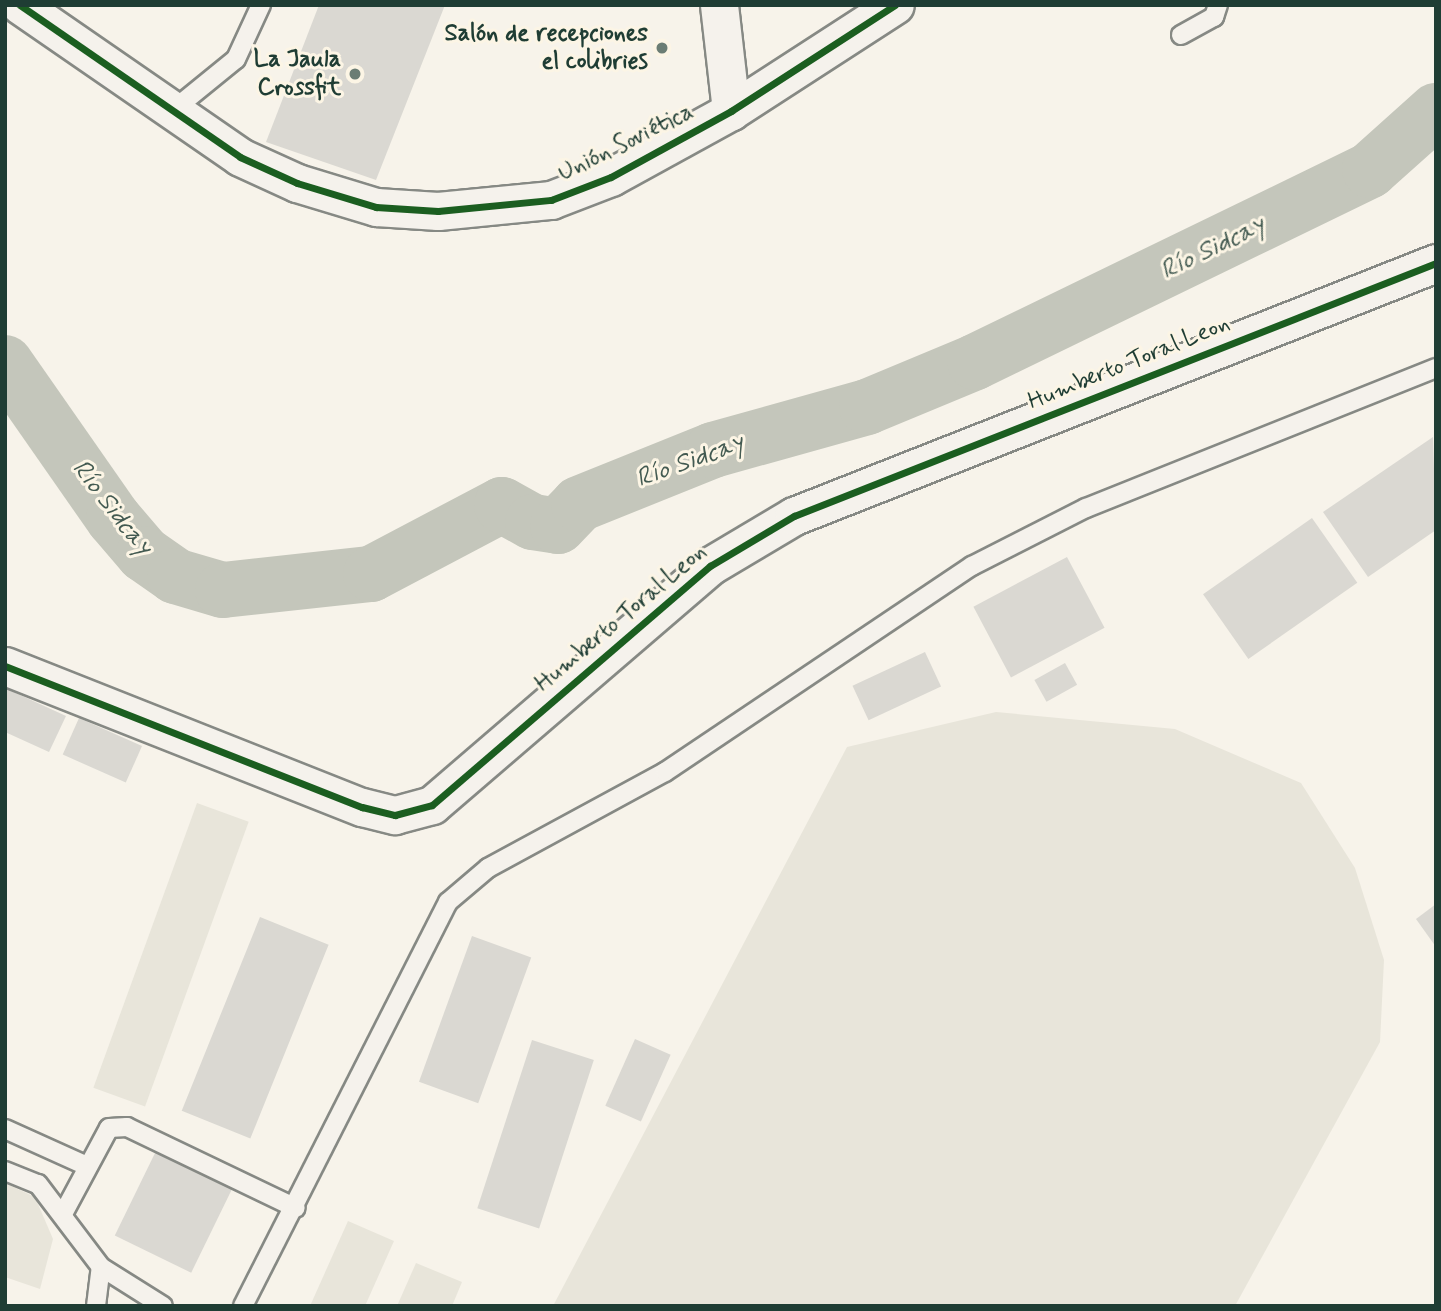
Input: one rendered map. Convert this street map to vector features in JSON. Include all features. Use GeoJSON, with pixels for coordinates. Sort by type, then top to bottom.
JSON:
{"type":"FeatureCollection","features":[{"type":"Feature","properties":{"kind":"street","name":"Unión Soviética"},"geometry":{"type":"LineString","coordinates":[[20,5],[240,157],[297,183],[376,207],[438,211],[551,201],[611,177],[731,111],[895,5]]}},
{"type":"Feature","properties":{"kind":"street"},"geometry":{"type":"LineString","coordinates":[[719,5],[731,111]]}},
{"type":"Feature","properties":{"kind":"street","name":"Humberto Toral Leon"},"geometry":{"type":"LineString","coordinates":[[5,666],[395,815],[432,804],[710,566],[794,516],[1436,263]]}},
{"type":"Feature","properties":{"kind":"lane"},"geometry":{"type":"LineString","coordinates":[[172,111],[236,59],[261,5]]}},
{"type":"Feature","properties":{"kind":"lane"},"geometry":{"type":"LineString","coordinates":[[1181,35],[1214,16],[1218,5]]}},
{"type":"Feature","properties":{"kind":"lane"},"geometry":{"type":"LineString","coordinates":[[243,1306],[296,1208],[448,902],[488,868],[665,772],[972,566],[1086,508],[1436,368]]}},
{"type":"Feature","properties":{"kind":"lane"},"geometry":{"type":"LineString","coordinates":[[64,1212],[109,1128],[127,1126],[296,1208]]}},
{"type":"Feature","properties":{"kind":"lane"},"geometry":{"type":"LineString","coordinates":[[5,1129],[87,1166]]}},
{"type":"Feature","properties":{"kind":"lane"},"geometry":{"type":"LineString","coordinates":[[5,1171],[38,1184],[64,1212],[100,1267],[163,1306]]}},
{"type":"Feature","properties":{"kind":"lane"},"geometry":{"type":"LineString","coordinates":[[96,1306],[100,1267]]}},
{"type":"Feature","properties":{"kind":"shaded area"},"geometry":{"type":"Polygon","coordinates":[[[996,712],[1175,729],[1301,783],[1355,868],[1384,960],[1380,1042],[1235,1306],[553,1306],[847,747],[996,712]]]}},
{"type":"Feature","properties":{"kind":"shaded area"},"geometry":{"type":"Polygon","coordinates":[[[197,803],[249,822],[145,1107],[93,1088],[197,803]]]}},
{"type":"Feature","properties":{"kind":"shaded area"},"geometry":{"type":"Polygon","coordinates":[[[5,1183],[35,1197],[53,1239],[40,1289],[5,1277],[5,1183]]]}},
{"type":"Feature","properties":{"kind":"shaded area"},"geometry":{"type":"Polygon","coordinates":[[[348,1221],[394,1241],[365,1306],[310,1306],[348,1221]]]}},
{"type":"Feature","properties":{"kind":"shaded area"},"geometry":{"type":"Polygon","coordinates":[[[416,1263],[462,1282],[452,1306],[397,1306],[416,1263]]]}},
{"type":"Feature","properties":{"kind":"building","name":"La Jaula Crossfit"},"geometry":{"type":"Polygon","coordinates":[[[319,5],[445,5],[376,180],[266,142],[319,5]]]}},
{"type":"Feature","properties":{"kind":"building"},"geometry":{"type":"Polygon","coordinates":[[[1433,437],[1436,530],[1368,577],[1323,512],[1433,437]]]}},
{"type":"Feature","properties":{"kind":"building"},"geometry":{"type":"Polygon","coordinates":[[[1312,518],[1357,583],[1248,659],[1203,594],[1312,518]]]}},
{"type":"Feature","properties":{"kind":"building"},"geometry":{"type":"Polygon","coordinates":[[[1067,557],[1105,628],[1011,677],[973,607],[1067,557]]]}},
{"type":"Feature","properties":{"kind":"building"},"geometry":{"type":"Polygon","coordinates":[[[925,652],[941,686],[869,720],[852,686],[925,652]]]}},
{"type":"Feature","properties":{"kind":"building"},"geometry":{"type":"Polygon","coordinates":[[[1065,663],[1077,685],[1047,702],[1034,680],[1065,663]]]}},
{"type":"Feature","properties":{"kind":"building"},"geometry":{"type":"Polygon","coordinates":[[[5,688],[66,716],[49,752],[5,732],[5,688]]]}},
{"type":"Feature","properties":{"kind":"building"},"geometry":{"type":"Polygon","coordinates":[[[79,718],[142,746],[126,783],[63,755],[79,718]]]}},
{"type":"Feature","properties":{"kind":"building"},"geometry":{"type":"Polygon","coordinates":[[[1436,904],[1436,947],[1416,919],[1436,904]]]}},
{"type":"Feature","properties":{"kind":"building"},"geometry":{"type":"Polygon","coordinates":[[[260,917],[329,945],[250,1139],[182,1111],[260,917]]]}},
{"type":"Feature","properties":{"kind":"building"},"geometry":{"type":"Polygon","coordinates":[[[472,936],[531,958],[478,1103],[419,1082],[472,936]]]}},
{"type":"Feature","properties":{"kind":"building"},"geometry":{"type":"Polygon","coordinates":[[[635,1039],[671,1055],[641,1122],[605,1106],[635,1039]]]}},
{"type":"Feature","properties":{"kind":"building"},"geometry":{"type":"Polygon","coordinates":[[[532,1040],[594,1060],[539,1228],[477,1208],[532,1040]]]}},
{"type":"Feature","properties":{"kind":"building"},"geometry":{"type":"Polygon","coordinates":[[[156,1151],[232,1188],[191,1273],[115,1235],[156,1151]]]}},
{"type":"Feature","properties":{"kind":"waterway","name":"Río Sidcay"},"geometry":{"type":"LineString","coordinates":[[5,363],[114,519],[144,554],[175,576],[223,590],[371,574],[502,505],[533,522],[558,526],[579,504],[713,450],[867,407],[975,362],[1370,170],[1436,111]]}},
{"type":"Feature","properties":{"kind":"cycle path"},"geometry":{"type":"LineString","coordinates":[[20,5],[240,157],[297,183],[376,207],[438,211],[551,200],[611,177],[731,111],[895,5]]}},
{"type":"Feature","properties":{"kind":"cycle path"},"geometry":{"type":"LineString","coordinates":[[5,666],[362,807],[395,815],[432,805],[710,566],[794,516],[1436,263]]}},
{"type":"Feature","properties":{"kind":"place","name":"Salón de recepciones el colibries"},"geometry":{"type":"Point","coordinates":[662,48]}},
{"type":"Feature","properties":{"kind":"place","name":"La Jaula Crossfit"},"geometry":{"type":"Point","coordinates":[355,74]}}]}
